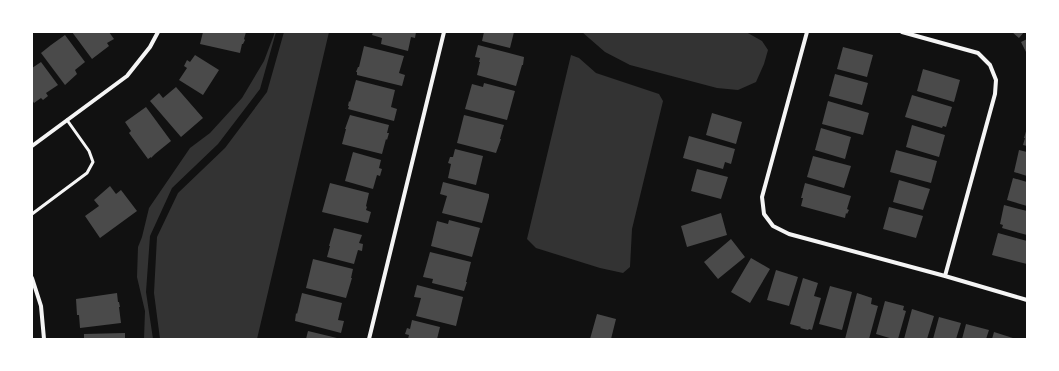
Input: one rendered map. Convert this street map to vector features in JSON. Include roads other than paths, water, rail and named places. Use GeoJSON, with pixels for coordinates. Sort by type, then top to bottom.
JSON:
{"type":"FeatureCollection","features":[{"type":"Feature","properties":{"kind":"street"},"geometry":{"type":"LineString","coordinates":[[32,146],[128,76],[150,47],[158,32]]}},
{"type":"Feature","properties":{"kind":"street"},"geometry":{"type":"LineString","coordinates":[[369,339],[444,32]]}},
{"type":"Feature","properties":{"kind":"street"},"geometry":{"type":"LineString","coordinates":[[807,32],[762,197],[764,214],[773,226],[789,234],[945,276],[1027,300]]}},
{"type":"Feature","properties":{"kind":"street"},"geometry":{"type":"LineString","coordinates":[[902,32],[978,53],[990,65],[996,80],[995,94],[945,276]]}},
{"type":"Feature","properties":{"kind":"street"},"geometry":{"type":"LineString","coordinates":[[32,278],[41,306],[44,339]]}},
{"type":"Feature","properties":{"kind":"lane"},"geometry":{"type":"LineString","coordinates":[[32,214],[87,173],[93,162],[89,151],[67,120]]}}]}
